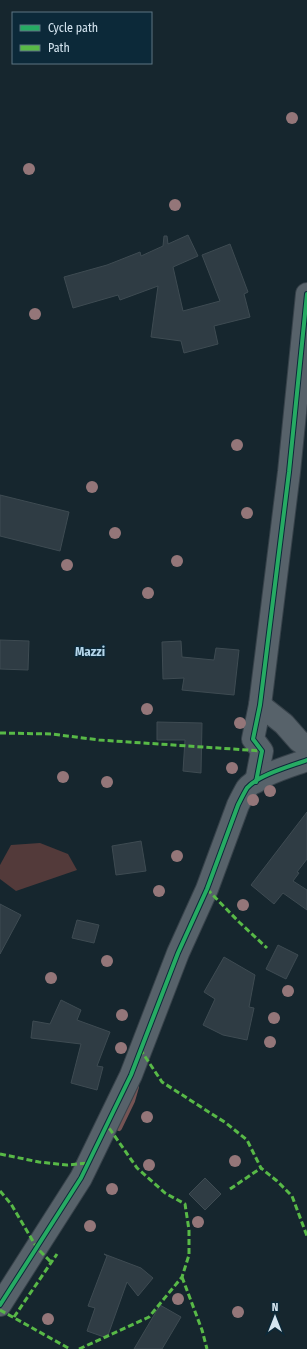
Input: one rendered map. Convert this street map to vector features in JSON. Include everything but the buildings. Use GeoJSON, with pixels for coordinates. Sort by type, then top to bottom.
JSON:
{"type":"FeatureCollection","features":[{"type":"Feature","properties":{"kind":"street"},"geometry":{"type":"LineString","coordinates":[[256,782],[262,751],[253,739],[260,705],[298,469],[307,294]]}},
{"type":"Feature","properties":{"kind":"street"},"geometry":{"type":"LineString","coordinates":[[260,705],[284,724],[298,741],[307,746]]}},
{"type":"Feature","properties":{"kind":"street"},"geometry":{"type":"LineString","coordinates":[[0,1305],[89,1163],[131,1075],[178,953],[206,889],[238,805],[248,787],[272,773],[307,760]]}},
{"type":"Feature","properties":{"kind":"shaded area"},"geometry":{"type":"Polygon","coordinates":[[[40,843],[68,854],[77,870],[16,891],[0,879],[0,865],[11,845],[40,843]]]}},
{"type":"Feature","properties":{"kind":"waterway"},"geometry":{"type":"LineString","coordinates":[[119,1128],[132,1101],[136,1087]]}},
{"type":"Feature","properties":{"kind":"marked path"},"geometry":{"type":"LineString","coordinates":[[0,733],[52,734],[99,740],[262,751]]}},
{"type":"Feature","properties":{"kind":"marked path"},"geometry":{"type":"LineString","coordinates":[[207,889],[267,948]]}},
{"type":"Feature","properties":{"kind":"marked path"},"geometry":{"type":"LineString","coordinates":[[140,1049],[162,1082],[226,1123],[247,1140],[261,1168],[292,1196],[307,1236]]}},
{"type":"Feature","properties":{"kind":"marked path"},"geometry":{"type":"LineString","coordinates":[[79,1349],[149,1317],[182,1277],[189,1255],[189,1230],[185,1204],[165,1193],[137,1168],[107,1125]]}},
{"type":"Feature","properties":{"kind":"marked path"},"geometry":{"type":"LineString","coordinates":[[0,1154],[39,1162],[67,1165],[89,1163]]}},
{"type":"Feature","properties":{"kind":"marked path"},"geometry":{"type":"LineString","coordinates":[[230,1189],[261,1168]]}},
{"type":"Feature","properties":{"kind":"marked path"},"geometry":{"type":"LineString","coordinates":[[0,1191],[11,1204],[37,1248],[51,1262]]}},
{"type":"Feature","properties":{"kind":"marked path"},"geometry":{"type":"LineString","coordinates":[[14,1317],[57,1254]]}},
{"type":"Feature","properties":{"kind":"marked path"},"geometry":{"type":"LineString","coordinates":[[182,1277],[202,1330],[207,1349]]}},
{"type":"Feature","properties":{"kind":"marked path"},"geometry":{"type":"LineString","coordinates":[[0,1310],[70,1349]]}},
{"type":"Feature","properties":{"kind":"cycle path"},"geometry":{"type":"LineString","coordinates":[[256,782],[262,751],[253,739],[260,705],[289,472],[307,294]]}},
{"type":"Feature","properties":{"kind":"cycle path"},"geometry":{"type":"LineString","coordinates":[[0,1305],[81,1178],[131,1075],[178,953],[207,889],[238,805],[247,788],[252,783],[267,775],[307,760]]}},
{"type":"Feature","properties":{"kind":"district","name":"Mazzi"},"geometry":{"type":"Point","coordinates":[90,651]}}]}
